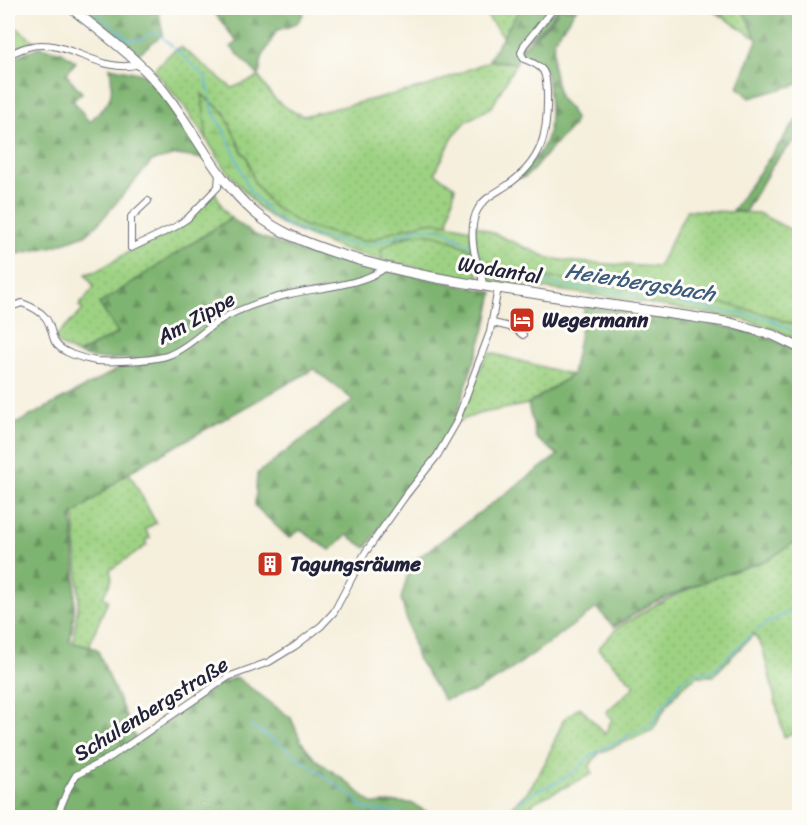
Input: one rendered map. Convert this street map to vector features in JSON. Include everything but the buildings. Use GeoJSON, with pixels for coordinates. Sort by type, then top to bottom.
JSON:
{"type":"FeatureCollection","features":[{"type":"Feature","properties":{"kind":"main road","name":"Wodantal"},"geometry":{"type":"LineString","coordinates":[[71,8],[139,64],[172,102],[219,173],[250,208],[287,234],[317,247],[386,267],[483,286],[730,323],[773,335],[800,348]]}},
{"type":"Feature","properties":{"kind":"street"},"geometry":{"type":"LineString","coordinates":[[483,286],[474,246],[473,224],[478,209],[490,196],[518,176],[542,147],[547,117],[545,75],[541,67],[523,58],[521,53],[524,45],[554,8]]}},
{"type":"Feature","properties":{"kind":"street"},"geometry":{"type":"LineString","coordinates":[[8,55],[33,45],[45,45],[114,66],[139,64]]}},
{"type":"Feature","properties":{"kind":"street"},"geometry":{"type":"LineString","coordinates":[[148,201],[131,217],[131,248],[175,227],[188,218],[218,187],[219,173]]}},
{"type":"Feature","properties":{"kind":"street","name":"Am Zippe"},"geometry":{"type":"LineString","coordinates":[[8,308],[22,303],[37,310],[45,317],[58,346],[76,355],[95,361],[150,359],[165,357],[176,352],[220,320],[250,306],[290,294],[357,280],[379,273],[386,267]]}},
{"type":"Feature","properties":{"kind":"street","name":"Schulenbergstraße"},"geometry":{"type":"LineString","coordinates":[[56,818],[76,775],[109,758],[228,677],[268,662],[295,646],[334,612],[365,553],[445,444],[465,401],[493,323],[498,288]]}},
{"type":"Feature","properties":{"kind":"street"},"geometry":{"type":"LineString","coordinates":[[493,323],[514,328],[523,335]]}},
{"type":"Feature","properties":{"kind":"green space"},"geometry":{"type":"Polygon","coordinates":[[[79,8],[158,8],[163,34],[137,55],[79,8]]]}},
{"type":"Feature","properties":{"kind":"green space"},"geometry":{"type":"Polygon","coordinates":[[[211,8],[303,8],[303,13],[296,24],[277,30],[262,58],[259,76],[231,47],[237,42],[211,8]]]}},
{"type":"Feature","properties":{"kind":"green space"},"geometry":{"type":"Polygon","coordinates":[[[481,8],[520,8],[503,37],[481,8]]]}},
{"type":"Feature","properties":{"kind":"green space"},"geometry":{"type":"Polygon","coordinates":[[[520,8],[557,8],[548,22],[525,42],[516,63],[489,60],[520,8]]]}},
{"type":"Feature","properties":{"kind":"green space"},"geometry":{"type":"Polygon","coordinates":[[[559,8],[577,8],[554,40],[553,67],[559,97],[570,109],[575,119],[572,127],[533,170],[525,177],[518,178],[542,149],[550,121],[546,70],[521,54],[529,42],[551,21],[559,8]]]}},
{"type":"Feature","properties":{"kind":"green space"},"geometry":{"type":"Polygon","coordinates":[[[709,8],[742,8],[757,39],[709,8]]]}},
{"type":"Feature","properties":{"kind":"green space"},"geometry":{"type":"Polygon","coordinates":[[[742,8],[799,8],[799,84],[750,98],[738,87],[757,40],[742,8]]]}},
{"type":"Feature","properties":{"kind":"green space"},"geometry":{"type":"Polygon","coordinates":[[[8,21],[34,41],[8,52],[8,21]]]}},
{"type":"Feature","properties":{"kind":"green space"},"geometry":{"type":"Polygon","coordinates":[[[39,47],[62,52],[76,62],[66,74],[82,93],[73,100],[89,122],[103,109],[110,98],[112,86],[110,67],[143,74],[167,101],[205,159],[177,155],[152,161],[98,224],[85,235],[55,246],[8,256],[8,59],[39,47]]]}},
{"type":"Feature","properties":{"kind":"green space"},"geometry":{"type":"Polygon","coordinates":[[[181,47],[232,88],[259,77],[277,101],[303,116],[428,86],[489,61],[516,63],[492,107],[468,120],[454,135],[435,173],[455,187],[448,224],[427,222],[391,232],[373,240],[363,241],[304,226],[272,206],[254,182],[247,157],[224,112],[203,95],[207,140],[184,106],[153,70],[172,52],[181,47]]]}},
{"type":"Feature","properties":{"kind":"green space"},"geometry":{"type":"Polygon","coordinates":[[[202,95],[224,112],[242,152],[247,157],[254,182],[261,192],[272,206],[304,226],[362,241],[373,240],[391,232],[427,222],[444,223],[470,229],[472,250],[437,235],[416,234],[405,236],[381,250],[382,260],[344,250],[287,227],[258,207],[224,167],[207,140],[202,95]]]}},
{"type":"Feature","properties":{"kind":"green space"},"geometry":{"type":"Polygon","coordinates":[[[799,116],[799,136],[774,163],[745,212],[732,211],[799,116]]]}},
{"type":"Feature","properties":{"kind":"green space"},"geometry":{"type":"Polygon","coordinates":[[[215,192],[231,218],[100,304],[118,333],[77,354],[58,344],[55,337],[83,310],[79,306],[94,287],[86,274],[97,271],[134,249],[176,229],[215,192]]]}},
{"type":"Feature","properties":{"kind":"green space"},"geometry":{"type":"Polygon","coordinates":[[[687,210],[758,213],[799,234],[799,328],[644,292],[577,280],[530,276],[478,260],[475,225],[549,258],[575,262],[658,267],[687,210]]]}},
{"type":"Feature","properties":{"kind":"green space"},"geometry":{"type":"Polygon","coordinates":[[[231,218],[255,235],[306,254],[493,292],[487,322],[454,423],[443,443],[366,548],[347,535],[330,550],[300,530],[289,538],[255,506],[257,474],[353,400],[314,369],[129,472],[72,516],[75,595],[70,642],[97,649],[137,742],[219,684],[236,677],[291,718],[301,741],[314,758],[351,785],[367,800],[374,804],[411,803],[436,817],[8,818],[8,428],[137,359],[95,359],[78,354],[118,333],[99,304],[231,218]]]}},
{"type":"Feature","properties":{"kind":"green space"},"geometry":{"type":"Polygon","coordinates":[[[421,232],[439,235],[472,250],[479,277],[477,280],[382,260],[381,250],[391,242],[421,232]]]}},
{"type":"Feature","properties":{"kind":"green space"},"geometry":{"type":"Polygon","coordinates":[[[478,260],[530,276],[578,280],[731,305],[768,315],[799,327],[799,341],[779,331],[745,320],[629,300],[485,280],[478,260]]]}},
{"type":"Feature","properties":{"kind":"green space"},"geometry":{"type":"Polygon","coordinates":[[[585,306],[718,325],[765,336],[799,352],[799,539],[768,560],[713,578],[652,603],[614,627],[597,608],[505,674],[474,692],[444,700],[417,658],[401,599],[411,563],[558,455],[536,438],[528,404],[572,375],[585,306]]]}},
{"type":"Feature","properties":{"kind":"green space"},"geometry":{"type":"Polygon","coordinates":[[[487,352],[572,375],[528,404],[478,414],[457,422],[487,352]]]}},
{"type":"Feature","properties":{"kind":"green space"},"geometry":{"type":"Polygon","coordinates":[[[129,472],[156,523],[145,529],[150,538],[145,540],[147,545],[110,570],[112,579],[103,597],[108,600],[90,643],[91,647],[73,643],[79,598],[74,514],[129,472]]]}},
{"type":"Feature","properties":{"kind":"green space"},"geometry":{"type":"Polygon","coordinates":[[[799,539],[799,730],[784,737],[763,649],[754,634],[713,676],[697,676],[682,687],[667,705],[653,730],[599,753],[590,765],[592,774],[534,802],[526,814],[520,817],[509,817],[508,810],[528,791],[545,763],[564,719],[580,707],[605,734],[612,719],[606,712],[635,686],[598,649],[617,628],[655,605],[712,578],[768,560],[799,539]]]}},
{"type":"Feature","properties":{"kind":"waterway","name":"Heierbergsbach"},"geometry":{"type":"LineString","coordinates":[[90,8],[130,40],[143,39],[155,31],[172,46]]}},
{"type":"Feature","properties":{"kind":"waterway","name":"Heierbergsbach"},"geometry":{"type":"LineString","coordinates":[[175,48],[206,78],[214,114],[227,136],[250,191],[274,217],[295,229],[334,241],[368,246],[420,228],[444,230],[470,245]]}},
{"type":"Feature","properties":{"kind":"waterway","name":"Heierbergsbach"},"geometry":{"type":"LineString","coordinates":[[480,255],[496,274],[564,286],[660,298],[769,319],[800,335]]}},
{"type":"Feature","properties":{"kind":"waterway"},"geometry":{"type":"LineString","coordinates":[[756,631],[800,606]]}},
{"type":"Feature","properties":{"kind":"waterway"},"geometry":{"type":"LineString","coordinates":[[518,802],[535,791],[573,773],[589,757],[606,747],[652,724],[682,681],[692,673],[712,671],[751,635]]}},
{"type":"Feature","properties":{"kind":"waterway"},"geometry":{"type":"LineString","coordinates":[[251,726],[352,796],[363,809],[409,814],[417,818]]}},
{"type":"Feature","properties":{"kind":"waterway"},"geometry":{"type":"LineString","coordinates":[[495,818],[502,812]]}},
{"type":"Feature","properties":{"kind":"place","name":"Wegermann"},"geometry":{"type":"Point","coordinates":[522,320]}},
{"type":"Feature","properties":{"kind":"place","name":"Tagungsräume"},"geometry":{"type":"Point","coordinates":[270,564]}}]}
